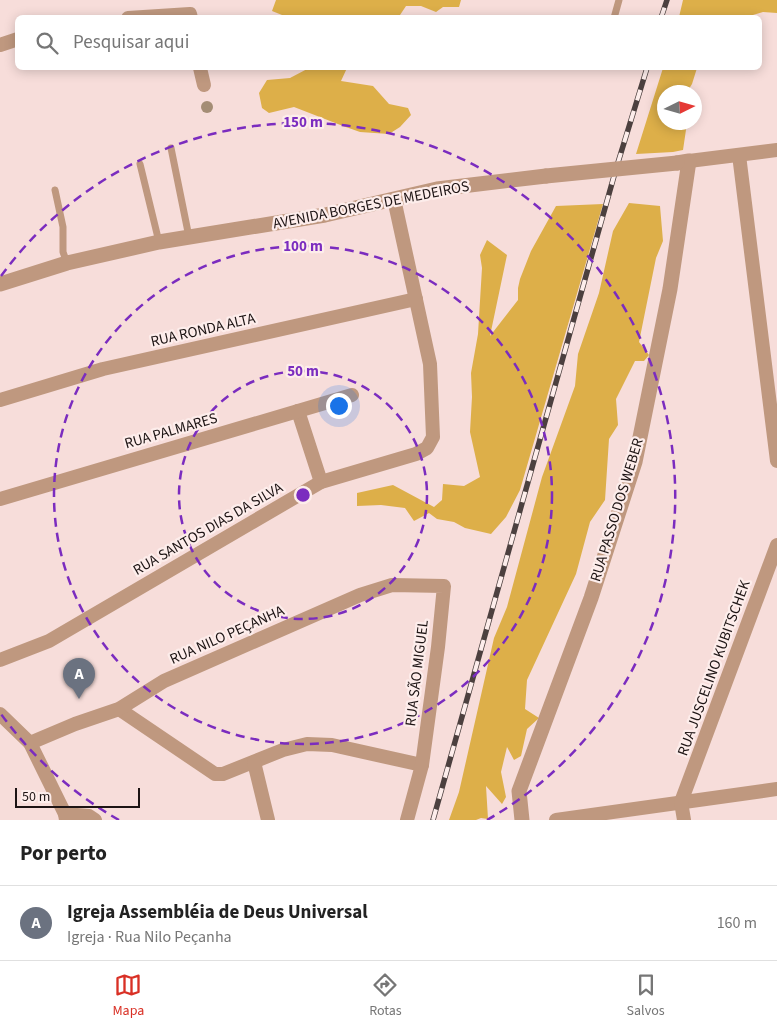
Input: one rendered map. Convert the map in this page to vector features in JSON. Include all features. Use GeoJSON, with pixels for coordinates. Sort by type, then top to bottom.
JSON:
{"type":"FeatureCollection","features":[{"type":"Feature","properties":{"kind":"street"},"geometry":{"type":"LineString","coordinates":[[174,15],[190,15]]}},
{"type":"Feature","properties":{"kind":"street"},"geometry":{"type":"LineString","coordinates":[[0,45],[15,40]]}},
{"type":"Feature","properties":{"kind":"street"},"geometry":{"type":"LineString","coordinates":[[200,70],[204,85]]}},
{"type":"Feature","properties":{"kind":"street","name":"AVENIDA BORGES DE MEDEIROS"},"geometry":{"type":"LineString","coordinates":[[0,284],[67,263],[159,242],[326,216],[438,189],[777,150]]}},
{"type":"Feature","properties":{"kind":"street"},"geometry":{"type":"LineString","coordinates":[[739,155],[777,461]]}},
{"type":"Feature","properties":{"kind":"street","name":"RUA PASSO DOS WEBER"},"geometry":{"type":"LineString","coordinates":[[522,820],[519,791],[591,598],[635,462],[670,289],[683,162]]}},
{"type":"Feature","properties":{"kind":"street","name":"RUA SANTOS DIAS DA SILVA"},"geometry":{"type":"LineString","coordinates":[[0,660],[49,641],[320,482],[416,454],[427,448],[433,437],[430,364],[394,199]]}},
{"type":"Feature","properties":{"kind":"street","name":"RUA RONDA ALTA"},"geometry":{"type":"LineString","coordinates":[[0,400],[103,369],[416,300]]}},
{"type":"Feature","properties":{"kind":"street","name":"RUA PALMARES"},"geometry":{"type":"LineString","coordinates":[[0,499],[352,395]]}},
{"type":"Feature","properties":{"kind":"street"},"geometry":{"type":"LineString","coordinates":[[298,411],[320,482]]}},
{"type":"Feature","properties":{"kind":"street","name":"RUA JUSCELINO KUBITSCHEK"},"geometry":{"type":"LineString","coordinates":[[681,802],[777,545]]}},
{"type":"Feature","properties":{"kind":"street","name":"RUA NILO PEÇANHA"},"geometry":{"type":"LineString","coordinates":[[30,743],[75,724],[119,709],[164,681],[360,595],[392,585],[444,586]]}},
{"type":"Feature","properties":{"kind":"street","name":"RUA SÃO MIGUEL"},"geometry":{"type":"LineString","coordinates":[[407,820],[422,765],[444,586]]}},
{"type":"Feature","properties":{"kind":"street"},"geometry":{"type":"LineString","coordinates":[[119,709],[215,774],[223,774],[283,750],[308,744],[332,745],[422,765]]}},
{"type":"Feature","properties":{"kind":"street"},"geometry":{"type":"LineString","coordinates":[[2,719],[30,743],[65,817],[89,816],[95,820]]}},
{"type":"Feature","properties":{"kind":"street"},"geometry":{"type":"LineString","coordinates":[[254,762],[268,820]]}},
{"type":"Feature","properties":{"kind":"street"},"geometry":{"type":"LineString","coordinates":[[556,820],[777,789]]}},
{"type":"Feature","properties":{"kind":"street"},"geometry":{"type":"LineString","coordinates":[[681,802],[684,820]]}},
{"type":"Feature","properties":{"kind":"lane"},"geometry":{"type":"LineString","coordinates":[[615,15],[619,0]]}},
{"type":"Feature","properties":{"kind":"lane"},"geometry":{"type":"LineString","coordinates":[[171,148],[189,237]]}},
{"type":"Feature","properties":{"kind":"lane"},"geometry":{"type":"LineString","coordinates":[[140,164],[159,242]]}},
{"type":"Feature","properties":{"kind":"lane"},"geometry":{"type":"LineString","coordinates":[[55,190],[63,227],[62,252],[67,263]]}},
{"type":"Feature","properties":{"kind":"shaded area"},"geometry":{"type":"Polygon","coordinates":[[[276,0],[461,0],[459,7],[443,7],[436,12],[421,6],[406,6],[400,15],[282,15],[272,11],[276,0]]]}},
{"type":"Feature","properties":{"kind":"shaded area"},"geometry":{"type":"Polygon","coordinates":[[[683,0],[777,0],[777,13],[763,12],[753,15],[679,15],[683,0]]]}},
{"type":"Feature","properties":{"kind":"shaded area"},"geometry":{"type":"Polygon","coordinates":[[[305,70],[346,70],[341,81],[373,86],[389,104],[408,108],[411,115],[400,127],[389,134],[360,132],[294,107],[269,113],[262,108],[259,93],[267,80],[290,78],[305,70]]]}},
{"type":"Feature","properties":{"kind":"shaded area"},"geometry":{"type":"Polygon","coordinates":[[[662,70],[696,70],[692,84],[658,85],[662,70]]]}},
{"type":"Feature","properties":{"kind":"shaded area"},"geometry":{"type":"Polygon","coordinates":[[[657,87],[657,130],[686,130],[683,150],[636,154],[657,87]]]}},
{"type":"Feature","properties":{"kind":"shaded area"},"geometry":{"type":"Polygon","coordinates":[[[629,203],[660,206],[663,241],[656,258],[639,342],[649,355],[644,361],[635,361],[616,399],[618,425],[609,439],[605,500],[590,522],[576,574],[527,680],[525,709],[539,718],[527,729],[521,756],[514,760],[507,747],[501,772],[506,797],[502,804],[486,786],[488,819],[449,820],[459,792],[494,638],[507,607],[542,477],[575,386],[578,354],[599,293],[613,231],[629,203]]]}},
{"type":"Feature","properties":{"kind":"shaded area"},"geometry":{"type":"Polygon","coordinates":[[[603,204],[520,490],[506,517],[491,534],[465,528],[454,522],[437,519],[429,513],[414,521],[405,508],[381,505],[357,506],[357,493],[393,485],[434,507],[442,500],[443,484],[464,486],[480,477],[470,432],[471,373],[478,334],[482,268],[480,255],[487,240],[507,255],[490,336],[518,300],[520,279],[531,251],[556,206],[603,204]]]}},
{"type":"Feature","properties":{"kind":"railway"},"geometry":{"type":"LineString","coordinates":[[662,15],[667,0]]}},
{"type":"Feature","properties":{"kind":"railway"},"geometry":{"type":"LineString","coordinates":[[433,820],[616,169],[646,70]]}},
{"type":"Feature","properties":{"kind":"place","name":"Igreja Assembléia de Deus Universal"},"geometry":{"type":"Point","coordinates":[79,699]}}]}
